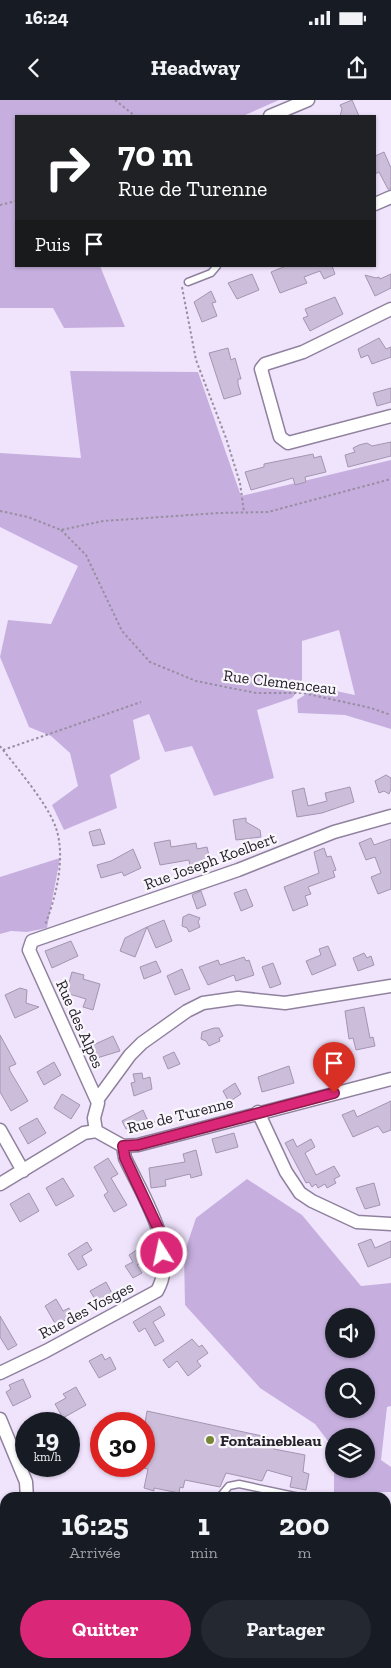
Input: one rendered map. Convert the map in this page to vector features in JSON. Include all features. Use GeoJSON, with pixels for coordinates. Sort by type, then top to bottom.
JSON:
{"type":"FeatureCollection","features":[{"type":"Feature","properties":{"kind":"street"},"geometry":{"type":"LineString","coordinates":[[272,115],[308,100]]}},
{"type":"Feature","properties":{"kind":"street"},"geometry":{"type":"LineString","coordinates":[[376,204],[391,197]]}},
{"type":"Feature","properties":{"kind":"street"},"geometry":{"type":"LineString","coordinates":[[391,309],[303,352],[265,364],[261,369],[280,437],[288,443],[391,416]]}},
{"type":"Feature","properties":{"kind":"street","name":"Rue Joseph Koelbert"},"geometry":{"type":"LineString","coordinates":[[40,937],[238,870],[334,832],[391,816]]}},
{"type":"Feature","properties":{"kind":"street","name":"Rue des Alpes"},"geometry":{"type":"LineString","coordinates":[[40,937],[32,941],[29,950],[97,1100],[98,1106],[94,1118],[96,1131]]}},
{"type":"Feature","properties":{"kind":"street"},"geometry":{"type":"LineString","coordinates":[[97,1100],[130,1055],[142,1043],[187,1011],[203,1003],[238,998],[286,1003],[391,986]]}},
{"type":"Feature","properties":{"kind":"street","name":"Rue de Turenne"},"geometry":{"type":"LineString","coordinates":[[96,1131],[123,1146],[138,1145],[258,1112],[391,1079]]}},
{"type":"Feature","properties":{"kind":"street"},"geometry":{"type":"LineString","coordinates":[[258,1112],[286,1172],[300,1193],[312,1201],[357,1222],[391,1224]]}},
{"type":"Feature","properties":{"kind":"street"},"geometry":{"type":"LineString","coordinates":[[0,1130],[23,1171]]}},
{"type":"Feature","properties":{"kind":"street"},"geometry":{"type":"LineString","coordinates":[[0,1184],[84,1133],[96,1131]]}},
{"type":"Feature","properties":{"kind":"street","name":"Rue des Vosges"},"geometry":{"type":"LineString","coordinates":[[0,1372],[46,1351],[156,1291],[162,1282],[163,1239],[125,1158],[123,1146]]}},
{"type":"Feature","properties":{"kind":"street"},"geometry":{"type":"LineString","coordinates":[[0,1418],[26,1482],[27,1492]]}},
{"type":"Feature","properties":{"kind":"lane"},"geometry":{"type":"LineString","coordinates":[[188,282],[211,273],[216,267]]}},
{"type":"Feature","properties":{"kind":"lane"},"geometry":{"type":"LineString","coordinates":[[224,1492],[229,1486],[239,1484],[276,1492]]}},
{"type":"Feature","properties":{"kind":"path"},"geometry":{"type":"LineString","coordinates":[[115,100],[134,115]]}},
{"type":"Feature","properties":{"kind":"path"},"geometry":{"type":"LineString","coordinates":[[0,205],[15,201]]}},
{"type":"Feature","properties":{"kind":"path"},"geometry":{"type":"LineString","coordinates":[[188,282],[182,286],[181,291],[196,360],[229,447],[240,482],[244,512]]}},
{"type":"Feature","properties":{"kind":"path"},"geometry":{"type":"LineString","coordinates":[[0,511],[28,517],[61,530],[103,521],[268,512],[391,479]]}},
{"type":"Feature","properties":{"kind":"path","name":"Rue Clemenceau"},"geometry":{"type":"LineString","coordinates":[[61,530],[86,555],[122,631],[150,662],[196,681],[256,693],[313,695],[371,708],[391,715]]}},
{"type":"Feature","properties":{"kind":"path"},"geometry":{"type":"LineString","coordinates":[[3,750],[141,702]]}},
{"type":"Feature","properties":{"kind":"path"},"geometry":{"type":"LineString","coordinates":[[0,746],[48,812],[57,829],[59,851],[57,888],[52,909],[40,937]]}},
{"type":"Feature","properties":{"kind":"shaded area"},"geometry":{"type":"Polygon","coordinates":[[[0,100],[279,100],[245,115],[15,115],[15,267],[100,267],[125,327],[64,328],[53,308],[0,308],[0,100]]]}},
{"type":"Feature","properties":{"kind":"shaded area"},"geometry":{"type":"Polygon","coordinates":[[[70,371],[198,372],[241,496],[391,460],[391,729],[345,715],[298,713],[297,700],[317,687],[355,695],[339,630],[302,641],[302,686],[292,698],[257,710],[274,778],[214,796],[192,746],[165,752],[149,714],[133,720],[140,759],[110,775],[117,808],[64,830],[52,805],[78,786],[70,753],[51,736],[29,727],[0,657],[8,620],[51,624],[78,566],[0,527],[0,453],[81,458],[70,371]]]}},
{"type":"Feature","properties":{"kind":"shaded area"},"geometry":{"type":"Polygon","coordinates":[[[60,858],[47,928],[27,932],[11,931],[0,934],[0,877],[60,858]]]}},
{"type":"Feature","properties":{"kind":"shaded area"},"geometry":{"type":"Polygon","coordinates":[[[247,1179],[302,1215],[361,1286],[391,1283],[391,1406],[387,1407],[381,1460],[391,1467],[391,1492],[334,1492],[334,1478],[375,1478],[375,1428],[325,1428],[325,1437],[315,1424],[260,1388],[185,1305],[184,1254],[196,1218],[247,1179]]]}},
{"type":"Feature","properties":{"kind":"building"},"geometry":{"type":"Polygon","coordinates":[[[352,100],[359,115],[340,115],[342,109],[340,105],[352,100]]]}},
{"type":"Feature","properties":{"kind":"building"},"geometry":{"type":"Polygon","coordinates":[[[384,152],[391,168],[391,189],[388,189],[379,172],[376,174],[376,156],[384,152]]]}},
{"type":"Feature","properties":{"kind":"building"},"geometry":{"type":"Polygon","coordinates":[[[284,267],[332,267],[335,274],[324,279],[320,271],[304,277],[307,283],[280,293],[271,272],[284,267]]]}},
{"type":"Feature","properties":{"kind":"building"},"geometry":{"type":"Polygon","coordinates":[[[252,274],[259,290],[237,299],[228,283],[252,274]]]}},
{"type":"Feature","properties":{"kind":"building"},"geometry":{"type":"Polygon","coordinates":[[[391,274],[391,288],[375,296],[365,275],[379,277],[380,279],[391,274]]]}},
{"type":"Feature","properties":{"kind":"building"},"geometry":{"type":"Polygon","coordinates":[[[211,291],[216,302],[212,303],[217,316],[202,322],[194,302],[211,291]]]}},
{"type":"Feature","properties":{"kind":"building"},"geometry":{"type":"Polygon","coordinates":[[[335,297],[343,314],[310,331],[303,318],[308,316],[305,309],[335,297]]]}},
{"type":"Feature","properties":{"kind":"building"},"geometry":{"type":"Polygon","coordinates":[[[379,338],[386,349],[391,347],[391,357],[372,364],[368,355],[361,358],[358,349],[379,338]]]}},
{"type":"Feature","properties":{"kind":"building"},"geometry":{"type":"Polygon","coordinates":[[[228,348],[231,360],[235,358],[241,379],[238,379],[238,384],[241,394],[224,399],[209,353],[228,348]]]}},
{"type":"Feature","properties":{"kind":"building"},"geometry":{"type":"Polygon","coordinates":[[[391,388],[391,402],[377,406],[373,393],[391,388]]]}},
{"type":"Feature","properties":{"kind":"building"},"geometry":{"type":"Polygon","coordinates":[[[391,442],[391,456],[348,467],[345,455],[355,452],[353,448],[367,443],[372,446],[391,442]]]}},
{"type":"Feature","properties":{"kind":"building"},"geometry":{"type":"Polygon","coordinates":[[[313,454],[314,458],[321,456],[326,472],[305,477],[306,482],[295,485],[293,478],[251,490],[245,472],[264,467],[264,464],[313,454]]]}},
{"type":"Feature","properties":{"kind":"building"},"geometry":{"type":"Polygon","coordinates":[[[386,775],[391,778],[391,789],[389,794],[384,791],[379,793],[375,781],[386,775]]]}},
{"type":"Feature","properties":{"kind":"building"},"geometry":{"type":"Polygon","coordinates":[[[350,787],[354,802],[322,813],[297,817],[292,791],[304,788],[308,806],[327,801],[325,793],[350,787]]]}},
{"type":"Feature","properties":{"kind":"building"},"geometry":{"type":"Polygon","coordinates":[[[246,818],[246,822],[260,830],[261,837],[236,840],[233,820],[246,818]]]}},
{"type":"Feature","properties":{"kind":"building"},"geometry":{"type":"Polygon","coordinates":[[[100,829],[105,844],[93,846],[89,832],[100,829]]]}},
{"type":"Feature","properties":{"kind":"building"},"geometry":{"type":"Polygon","coordinates":[[[371,838],[374,845],[391,839],[391,889],[378,894],[371,877],[381,873],[375,857],[366,860],[359,843],[371,838]]]}},
{"type":"Feature","properties":{"kind":"building"},"geometry":{"type":"Polygon","coordinates":[[[170,840],[171,847],[196,843],[197,849],[207,847],[210,860],[204,861],[205,864],[190,867],[189,860],[160,865],[154,843],[170,840]]]}},
{"type":"Feature","properties":{"kind":"building"},"geometry":{"type":"Polygon","coordinates":[[[324,848],[327,857],[331,856],[336,870],[333,871],[335,877],[308,887],[311,894],[305,896],[308,905],[293,911],[284,887],[319,873],[314,852],[324,848]]]}},
{"type":"Feature","properties":{"kind":"building"},"geometry":{"type":"Polygon","coordinates":[[[133,849],[141,868],[124,876],[122,872],[101,878],[97,865],[111,861],[133,849]]]}},
{"type":"Feature","properties":{"kind":"building"},"geometry":{"type":"Polygon","coordinates":[[[246,889],[253,906],[241,911],[234,893],[246,889]]]}},
{"type":"Feature","properties":{"kind":"building"},"geometry":{"type":"Polygon","coordinates":[[[201,891],[206,905],[197,909],[192,895],[201,891]]]}},
{"type":"Feature","properties":{"kind":"building"},"geometry":{"type":"Polygon","coordinates":[[[189,914],[200,918],[198,922],[200,927],[189,932],[187,928],[182,926],[183,917],[189,914]]]}},
{"type":"Feature","properties":{"kind":"building"},"geometry":{"type":"Polygon","coordinates":[[[164,920],[172,941],[156,948],[147,927],[164,920]]]}},
{"type":"Feature","properties":{"kind":"building"},"geometry":{"type":"Polygon","coordinates":[[[147,927],[135,957],[120,951],[125,938],[147,927]]]}},
{"type":"Feature","properties":{"kind":"building"},"geometry":{"type":"Polygon","coordinates":[[[71,941],[78,956],[52,968],[45,951],[71,941]]]}},
{"type":"Feature","properties":{"kind":"building"},"geometry":{"type":"Polygon","coordinates":[[[328,946],[336,965],[312,975],[306,961],[321,955],[319,949],[328,946]]]}},
{"type":"Feature","properties":{"kind":"building"},"geometry":{"type":"Polygon","coordinates":[[[364,953],[367,958],[371,956],[374,965],[358,971],[353,958],[364,953]]]}},
{"type":"Feature","properties":{"kind":"building"},"geometry":{"type":"Polygon","coordinates":[[[244,957],[246,961],[249,960],[254,975],[236,981],[234,975],[208,985],[199,967],[218,960],[220,965],[244,957]]]}},
{"type":"Feature","properties":{"kind":"building"},"geometry":{"type":"Polygon","coordinates":[[[156,961],[161,972],[144,979],[140,967],[156,961]]]}},
{"type":"Feature","properties":{"kind":"building"},"geometry":{"type":"Polygon","coordinates":[[[273,963],[281,984],[270,988],[262,967],[273,963]]]}},
{"type":"Feature","properties":{"kind":"building"},"geometry":{"type":"Polygon","coordinates":[[[182,969],[190,989],[175,995],[167,976],[182,969]]]}},
{"type":"Feature","properties":{"kind":"building"},"geometry":{"type":"Polygon","coordinates":[[[72,972],[84,975],[83,979],[100,984],[93,1010],[83,1007],[86,999],[66,993],[72,972]]]}},
{"type":"Feature","properties":{"kind":"building"},"geometry":{"type":"Polygon","coordinates":[[[20,988],[27,990],[26,1003],[39,1007],[15,1018],[5,995],[20,988]]]}},
{"type":"Feature","properties":{"kind":"building"},"geometry":{"type":"Polygon","coordinates":[[[364,1007],[370,1038],[373,1037],[375,1046],[356,1050],[353,1038],[349,1039],[345,1011],[364,1007]]]}},
{"type":"Feature","properties":{"kind":"building"},"geometry":{"type":"Polygon","coordinates":[[[219,1028],[223,1036],[219,1038],[220,1041],[209,1046],[206,1041],[201,1039],[202,1032],[219,1028]]]}},
{"type":"Feature","properties":{"kind":"building"},"geometry":{"type":"Polygon","coordinates":[[[0,1035],[16,1064],[9,1067],[10,1071],[28,1101],[11,1111],[0,1092],[0,1035]]]}},
{"type":"Feature","properties":{"kind":"building"},"geometry":{"type":"Polygon","coordinates":[[[113,1036],[120,1051],[97,1058],[91,1046],[113,1036]]]}},
{"type":"Feature","properties":{"kind":"building"},"geometry":{"type":"Polygon","coordinates":[[[333,1046],[337,1055],[333,1056],[338,1069],[327,1073],[318,1050],[333,1046]]]}},
{"type":"Feature","properties":{"kind":"building"},"geometry":{"type":"Polygon","coordinates":[[[174,1052],[180,1064],[168,1069],[163,1057],[174,1052]]]}},
{"type":"Feature","properties":{"kind":"building"},"geometry":{"type":"Polygon","coordinates":[[[54,1062],[61,1075],[44,1085],[37,1072],[54,1062]]]}},
{"type":"Feature","properties":{"kind":"building"},"geometry":{"type":"Polygon","coordinates":[[[289,1066],[294,1083],[262,1092],[258,1077],[289,1066]]]}},
{"type":"Feature","properties":{"kind":"building"},"geometry":{"type":"Polygon","coordinates":[[[142,1073],[143,1079],[150,1077],[152,1089],[134,1096],[131,1083],[135,1082],[133,1074],[142,1073]]]}},
{"type":"Feature","properties":{"kind":"building"},"geometry":{"type":"Polygon","coordinates":[[[235,1083],[241,1094],[229,1102],[223,1091],[235,1083]]]}},
{"type":"Feature","properties":{"kind":"building"},"geometry":{"type":"Polygon","coordinates":[[[62,1094],[80,1105],[71,1119],[54,1108],[62,1094]]]}},
{"type":"Feature","properties":{"kind":"building"},"geometry":{"type":"Polygon","coordinates":[[[391,1101],[391,1130],[383,1133],[378,1126],[353,1137],[342,1115],[354,1110],[357,1117],[391,1101]]]}},
{"type":"Feature","properties":{"kind":"building"},"geometry":{"type":"Polygon","coordinates":[[[143,1110],[147,1119],[156,1122],[139,1130],[137,1124],[126,1129],[122,1121],[143,1110]]]}},
{"type":"Feature","properties":{"kind":"building"},"geometry":{"type":"Polygon","coordinates":[[[37,1118],[46,1133],[28,1144],[19,1128],[37,1118]]]}},
{"type":"Feature","properties":{"kind":"building"},"geometry":{"type":"Polygon","coordinates":[[[234,1133],[238,1147],[216,1153],[212,1139],[234,1133]]]}},
{"type":"Feature","properties":{"kind":"building"},"geometry":{"type":"Polygon","coordinates":[[[293,1139],[297,1147],[311,1139],[315,1147],[305,1153],[316,1175],[334,1166],[340,1176],[334,1179],[336,1183],[327,1188],[325,1184],[318,1188],[316,1184],[312,1187],[309,1182],[306,1183],[285,1143],[293,1139]]]}},
{"type":"Feature","properties":{"kind":"building"},"geometry":{"type":"Polygon","coordinates":[[[196,1150],[202,1175],[191,1178],[190,1174],[165,1180],[166,1186],[151,1188],[149,1168],[185,1162],[183,1154],[196,1150]]]}},
{"type":"Feature","properties":{"kind":"building"},"geometry":{"type":"Polygon","coordinates":[[[108,1158],[118,1174],[111,1178],[127,1205],[114,1212],[104,1195],[108,1192],[94,1167],[108,1158]]]}},
{"type":"Feature","properties":{"kind":"building"},"geometry":{"type":"Polygon","coordinates":[[[63,1178],[74,1196],[56,1206],[46,1188],[63,1178]]]}},
{"type":"Feature","properties":{"kind":"building"},"geometry":{"type":"Polygon","coordinates":[[[374,1183],[380,1205],[365,1209],[356,1188],[374,1183]]]}},
{"type":"Feature","properties":{"kind":"building"},"geometry":{"type":"Polygon","coordinates":[[[29,1193],[39,1211],[20,1222],[10,1204],[29,1193]]]}},
{"type":"Feature","properties":{"kind":"building"},"geometry":{"type":"Polygon","coordinates":[[[371,1239],[375,1248],[391,1241],[391,1257],[368,1267],[358,1244],[371,1239]]]}},
{"type":"Feature","properties":{"kind":"building"},"geometry":{"type":"Polygon","coordinates":[[[87,1242],[92,1250],[82,1256],[87,1265],[78,1270],[68,1254],[87,1242]]]}},
{"type":"Feature","properties":{"kind":"building"},"geometry":{"type":"Polygon","coordinates":[[[143,1246],[149,1258],[137,1265],[142,1273],[133,1278],[125,1266],[133,1262],[129,1255],[143,1246]]]}},
{"type":"Feature","properties":{"kind":"building"},"geometry":{"type":"Polygon","coordinates":[[[106,1282],[113,1295],[98,1304],[90,1291],[106,1282]]]}},
{"type":"Feature","properties":{"kind":"building"},"geometry":{"type":"Polygon","coordinates":[[[56,1299],[63,1311],[69,1308],[73,1316],[56,1325],[45,1306],[56,1299]]]}},
{"type":"Feature","properties":{"kind":"building"},"geometry":{"type":"Polygon","coordinates":[[[160,1306],[165,1315],[153,1322],[164,1341],[155,1346],[145,1328],[139,1332],[133,1322],[160,1306]]]}},
{"type":"Feature","properties":{"kind":"building"},"geometry":{"type":"Polygon","coordinates":[[[0,1316],[17,1345],[8,1350],[0,1337],[0,1316]]]}},
{"type":"Feature","properties":{"kind":"building"},"geometry":{"type":"Polygon","coordinates":[[[192,1339],[199,1347],[202,1345],[208,1353],[197,1361],[201,1366],[188,1376],[177,1361],[169,1368],[163,1360],[192,1339]]]}},
{"type":"Feature","properties":{"kind":"building"},"geometry":{"type":"Polygon","coordinates":[[[102,1354],[105,1360],[110,1357],[116,1369],[99,1378],[89,1361],[102,1354]]]}},
{"type":"Feature","properties":{"kind":"building"},"geometry":{"type":"Polygon","coordinates":[[[23,1379],[31,1397],[13,1406],[6,1392],[11,1389],[9,1385],[23,1379]]]}},
{"type":"Feature","properties":{"kind":"building"},"geometry":{"type":"Polygon","coordinates":[[[76,1387],[86,1405],[74,1412],[60,1412],[55,1404],[66,1398],[63,1394],[76,1387]]]}},
{"type":"Feature","properties":{"kind":"building"},"geometry":{"type":"Polygon","coordinates":[[[155,1413],[276,1439],[274,1449],[305,1455],[303,1472],[309,1474],[306,1490],[290,1487],[292,1477],[267,1470],[262,1481],[226,1473],[220,1487],[185,1480],[183,1488],[180,1487],[179,1492],[154,1488],[154,1491],[144,1488],[146,1477],[155,1477],[155,1413]]]}},
{"type":"Feature","properties":{"kind":"place","name":"Fontainebleau"},"geometry":{"type":"Point","coordinates":[210,1440]}},
{"type":"Feature","properties":{"kind":"route"},"geometry":{"type":"LineString","coordinates":[[162,1253],[163,1239],[125,1158],[123,1146],[138,1145],[334,1093]]}}]}
